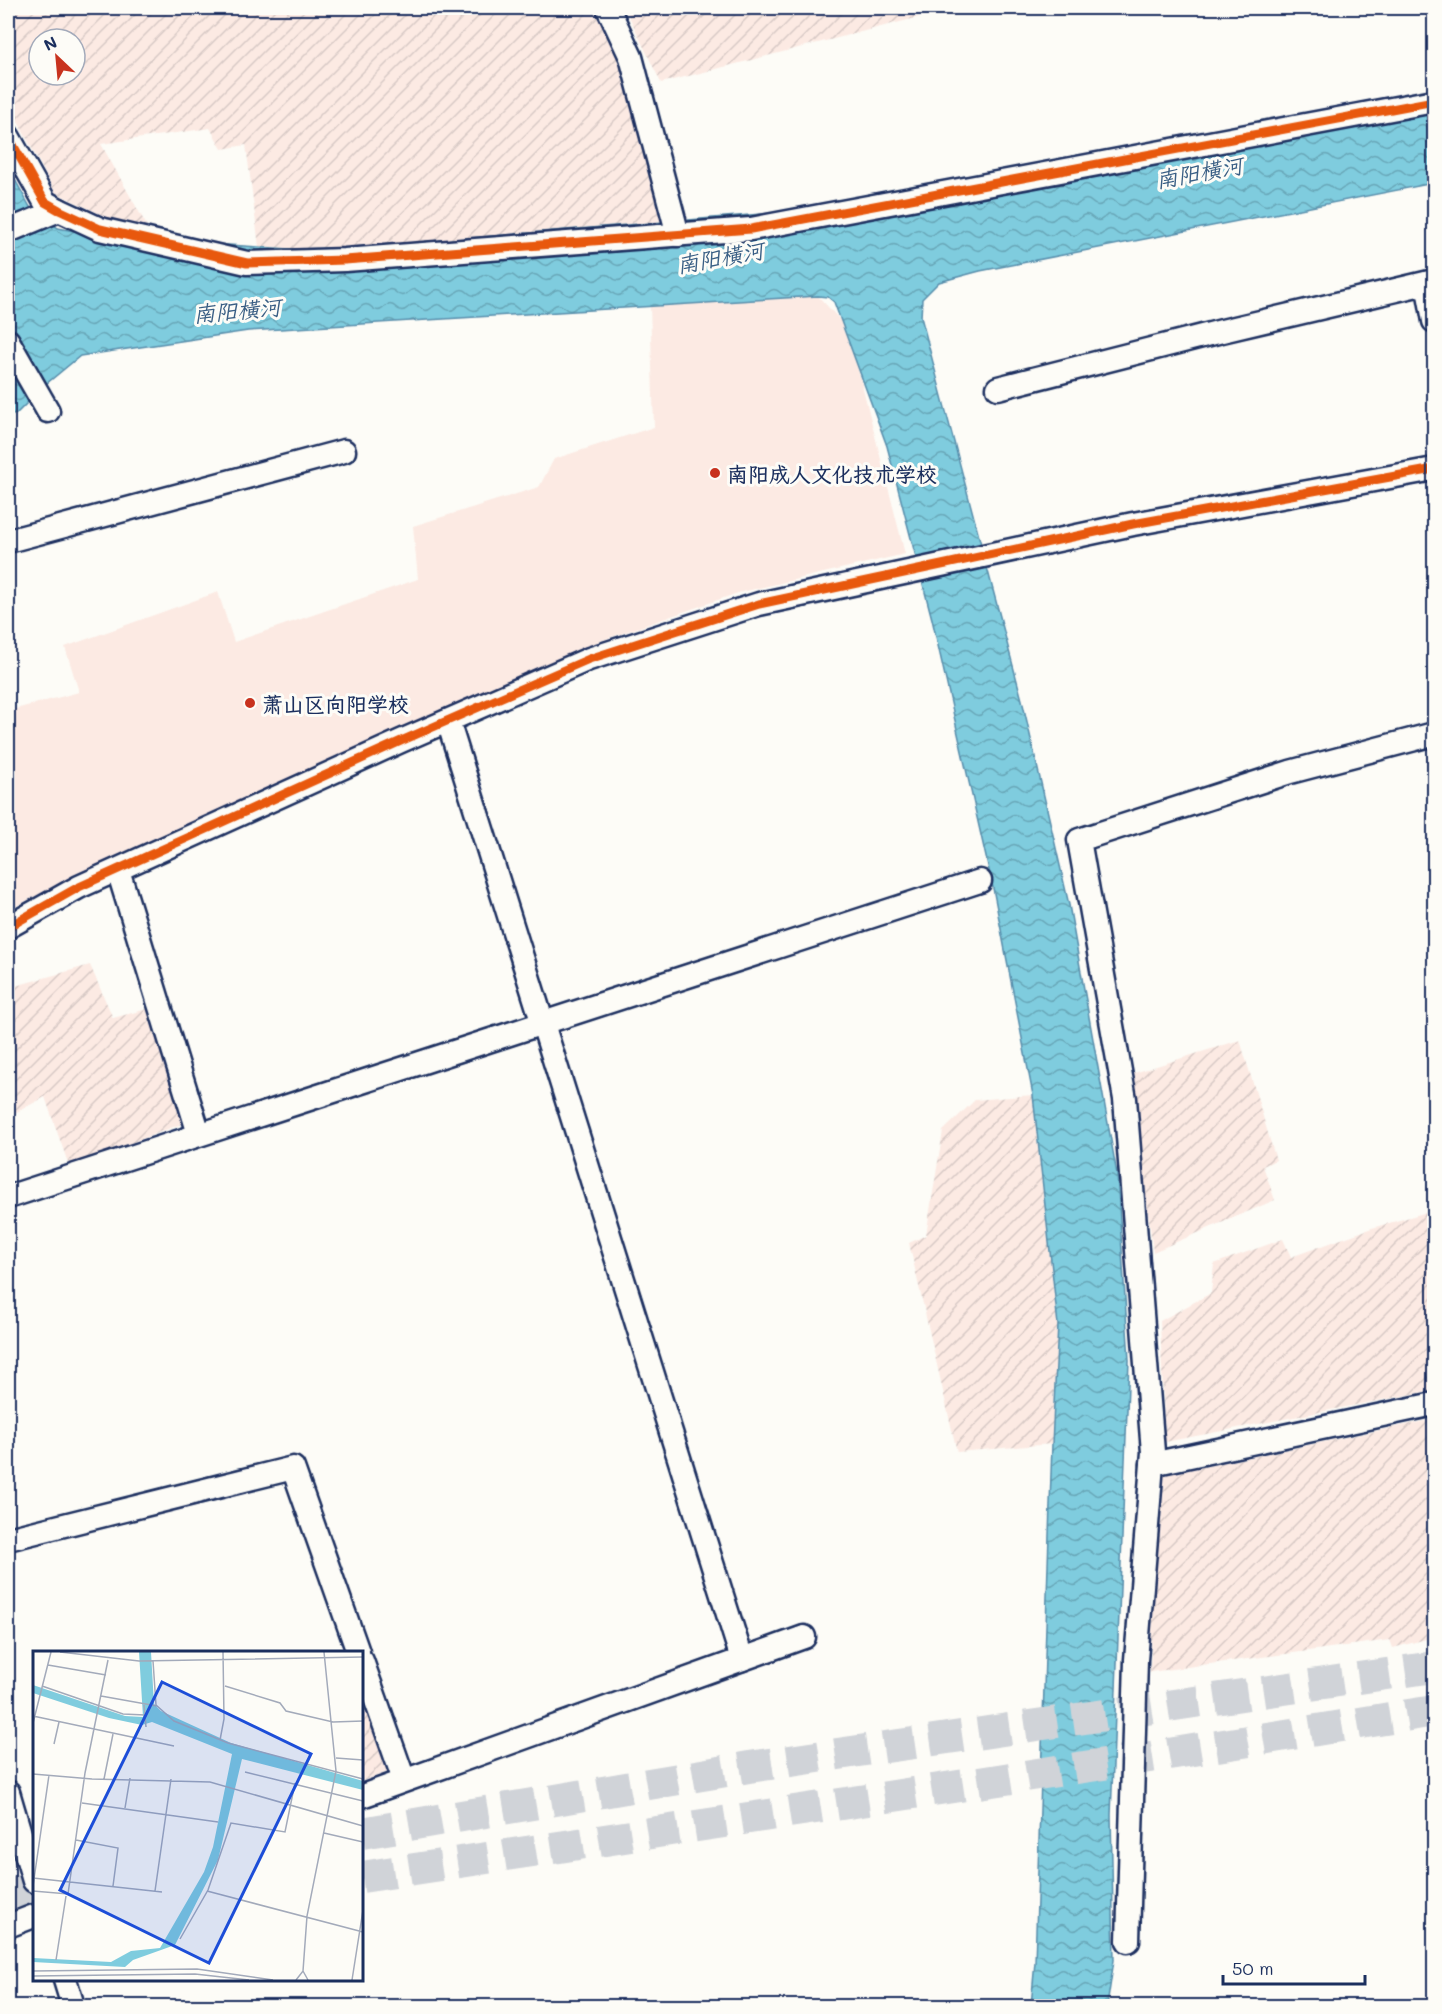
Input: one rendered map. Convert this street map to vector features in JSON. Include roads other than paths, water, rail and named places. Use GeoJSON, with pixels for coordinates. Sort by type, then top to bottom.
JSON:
{"type":"FeatureCollection","features":[{"type":"Feature","properties":{"kind":"street"},"geometry":{"type":"LineString","coordinates":[[608,8],[631,57],[678,235]]}},
{"type":"Feature","properties":{"kind":"street"},"geometry":{"type":"LineString","coordinates":[[8,136],[45,202],[58,211],[100,229],[247,264],[345,260],[750,229],[1434,101]]}},
{"type":"Feature","properties":{"kind":"street"},"geometry":{"type":"LineString","coordinates":[[8,231],[58,211]]}},
{"type":"Feature","properties":{"kind":"street"},"geometry":{"type":"LineString","coordinates":[[998,388],[1222,331],[1431,282],[1434,321]]}},
{"type":"Feature","properties":{"kind":"street"},"geometry":{"type":"LineString","coordinates":[[8,341],[48,411]]}},
{"type":"Feature","properties":{"kind":"street"},"geometry":{"type":"LineString","coordinates":[[8,541],[344,451]]}},
{"type":"Feature","properties":{"kind":"street"},"geometry":{"type":"LineString","coordinates":[[8,927],[79,887],[589,659],[759,604],[1132,524],[1434,469]]}},
{"type":"Feature","properties":{"kind":"street"},"geometry":{"type":"LineString","coordinates":[[448,721],[742,1659]]}},
{"type":"Feature","properties":{"kind":"street"},"geometry":{"type":"LineString","coordinates":[[1128,1941],[1136,1660],[1153,1452],[1125,1099],[1079,840],[1290,772],[1434,734]]}},
{"type":"Feature","properties":{"kind":"street"},"geometry":{"type":"LineString","coordinates":[[118,870],[199,1134]]}},
{"type":"Feature","properties":{"kind":"street"},"geometry":{"type":"LineString","coordinates":[[8,1197],[980,881]]}},
{"type":"Feature","properties":{"kind":"street"},"geometry":{"type":"LineString","coordinates":[[1152,1464],[1434,1404]]}},
{"type":"Feature","properties":{"kind":"street"},"geometry":{"type":"LineString","coordinates":[[8,1539],[293,1468],[357,1651]]}},
{"type":"Feature","properties":{"kind":"street"},"geometry":{"type":"LineString","coordinates":[[363,1796],[804,1637]]}},
{"type":"Feature","properties":{"kind":"street"},"geometry":{"type":"LineString","coordinates":[[363,1664],[404,1780]]}},
{"type":"Feature","properties":{"kind":"street"},"geometry":{"type":"LineString","coordinates":[[8,1792],[33,1878]]}},
{"type":"Feature","properties":{"kind":"street"},"geometry":{"type":"LineString","coordinates":[[8,1926],[33,1916]]}},
{"type":"Feature","properties":{"kind":"street"},"geometry":{"type":"LineString","coordinates":[[65,1981],[73,2007]]}},
{"type":"Feature","properties":{"kind":"water","name":"南阳横河"},"geometry":{"type":"Polygon","coordinates":[[[1434,99],[1434,183],[980,271],[939,282],[922,299],[921,317],[1022,700],[1069,905],[1117,1174],[1129,1360],[1111,1815],[1114,1960],[1107,2006],[1031,2006],[1035,1962],[1058,1325],[1033,1095],[993,888],[932,619],[887,446],[834,302],[828,297],[818,296],[248,331],[80,356],[46,384],[16,414],[8,416],[8,167],[30,207],[58,228],[107,237],[290,249],[347,248],[773,213],[1434,99]]]}},
{"type":"Feature","properties":{"kind":"tunnel"},"geometry":{"type":"LineString","coordinates":[[363,1833],[749,1767],[1434,1667]]}},
{"type":"Feature","properties":{"kind":"tunnel"},"geometry":{"type":"LineString","coordinates":[[363,1877],[1156,1756],[1434,1711]]}},
{"type":"Feature","properties":{"kind":"tunnel"},"geometry":{"type":"LineString","coordinates":[[8,1893],[33,1888]]}},
{"type":"Feature","properties":{"kind":"place","name":"南阳成人文化技术学校"},"geometry":{"type":"Point","coordinates":[715,473]}},
{"type":"Feature","properties":{"kind":"place","name":"萧山区向阳学校"},"geometry":{"type":"Point","coordinates":[250,703]}}]}
